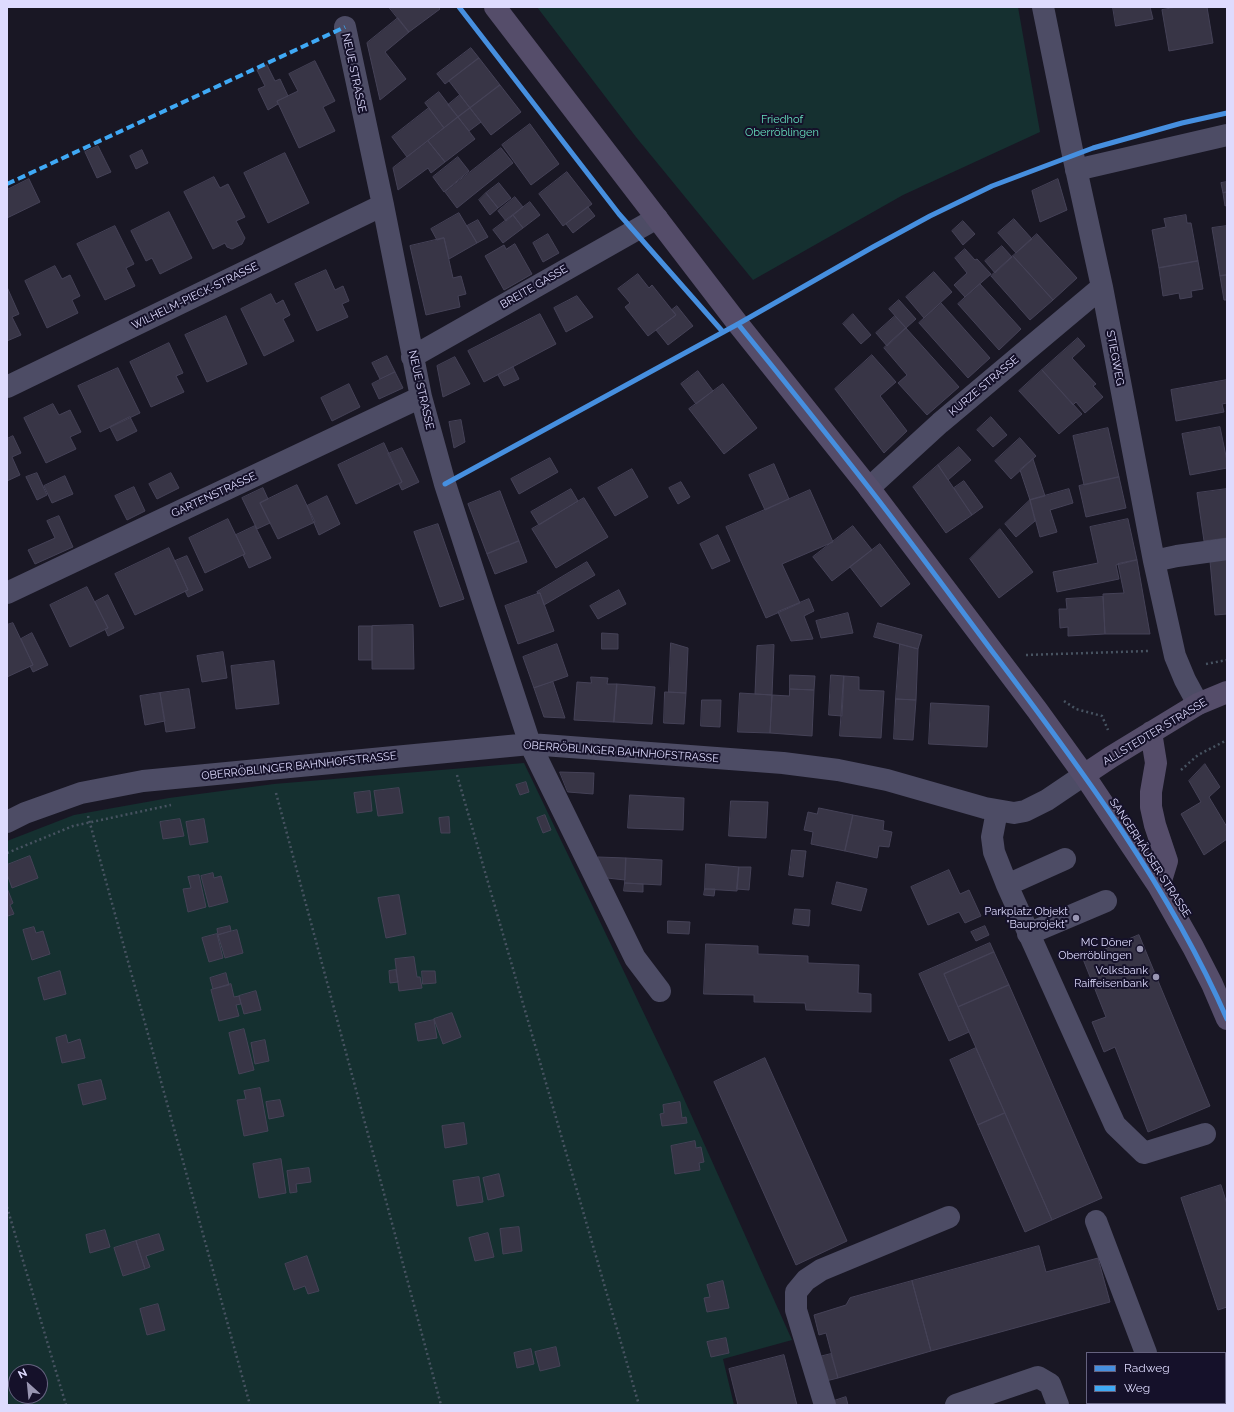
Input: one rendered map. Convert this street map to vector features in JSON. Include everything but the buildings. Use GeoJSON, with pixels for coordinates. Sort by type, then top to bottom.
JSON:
{"type":"FeatureCollection","features":[{"type":"Feature","properties":{"kind":"main road","name":"SANGERHÄUSER STRASSE"},"geometry":{"type":"LineString","coordinates":[[495,7],[738,324],[869,488],[1084,775],[1159,887],[1193,947],[1212,984],[1227,1019]]}},
{"type":"Feature","properties":{"kind":"main road","name":"ALLSTEDTER STRASSE"},"geometry":{"type":"LineString","coordinates":[[1084,775],[1198,704],[1227,692]]}},
{"type":"Feature","properties":{"kind":"main road"},"geometry":{"type":"LineString","coordinates":[[1151,732],[1156,763],[1151,792],[1151,807],[1155,825],[1167,861],[1159,887]]}},
{"type":"Feature","properties":{"kind":"street","name":"STIEGWEG"},"geometry":{"type":"LineString","coordinates":[[1043,7],[1076,170],[1102,287],[1154,561],[1178,664],[1198,704]]}},
{"type":"Feature","properties":{"kind":"street","name":"NEUE STRASSE"},"geometry":{"type":"LineString","coordinates":[[345,27],[412,357],[421,397],[445,484],[530,744],[635,958],[660,991]]}},
{"type":"Feature","properties":{"kind":"street"},"geometry":{"type":"LineString","coordinates":[[1076,170],[1227,135]]}},
{"type":"Feature","properties":{"kind":"street","name":"WILHELM-PIECK-STRASSE"},"geometry":{"type":"LineString","coordinates":[[7,387],[382,205]]}},
{"type":"Feature","properties":{"kind":"street","name":"BREITE GASSE"},"geometry":{"type":"LineString","coordinates":[[412,357],[656,218]]}},
{"type":"Feature","properties":{"kind":"street","name":"KURZE STRASSE"},"geometry":{"type":"LineString","coordinates":[[869,488],[940,423],[1102,287]]}},
{"type":"Feature","properties":{"kind":"street","name":"GARTENSTRASSE"},"geometry":{"type":"LineString","coordinates":[[7,593],[421,397]]}},
{"type":"Feature","properties":{"kind":"street"},"geometry":{"type":"LineString","coordinates":[[1154,561],[1227,548]]}},
{"type":"Feature","properties":{"kind":"street","name":"OBERRÖBLINGER BAHNHOFSTRASSE"},"geometry":{"type":"LineString","coordinates":[[7,822],[25,813],[81,793],[143,781],[530,744],[783,763],[838,770],[887,780],[997,811],[1014,813],[1025,810],[1047,800],[1084,775]]}},
{"type":"Feature","properties":{"kind":"street"},"geometry":{"type":"LineString","coordinates":[[997,811],[992,837],[994,852],[1028,934],[1115,1125],[1144,1153],[1205,1134]]}},
{"type":"Feature","properties":{"kind":"street"},"geometry":{"type":"LineString","coordinates":[[1007,885],[1065,859]]}},
{"type":"Feature","properties":{"kind":"street"},"geometry":{"type":"LineString","coordinates":[[1028,934],[1106,901]]}},
{"type":"Feature","properties":{"kind":"street"},"geometry":{"type":"LineString","coordinates":[[825,1405],[796,1310],[796,1292],[806,1280],[821,1270],[949,1217]]}},
{"type":"Feature","properties":{"kind":"street"},"geometry":{"type":"LineString","coordinates":[[1096,1221],[1146,1352]]}},
{"type":"Feature","properties":{"kind":"street"},"geometry":{"type":"LineString","coordinates":[[956,1405],[1038,1377],[1050,1384],[1058,1405]]}},
{"type":"Feature","properties":{"kind":"path"},"geometry":{"type":"LineString","coordinates":[[997,657],[1158,651],[1173,646]]}},
{"type":"Feature","properties":{"kind":"path"},"geometry":{"type":"LineString","coordinates":[[1200,662],[1204,664],[1227,660]]}},
{"type":"Feature","properties":{"kind":"path"},"geometry":{"type":"LineString","coordinates":[[1206,750],[1227,740]]}},
{"type":"Feature","properties":{"kind":"path"},"geometry":{"type":"LineString","coordinates":[[464,773],[456,774],[640,1405]]}},
{"type":"Feature","properties":{"kind":"path"},"geometry":{"type":"LineString","coordinates":[[284,792],[276,792],[441,1405]]}},
{"type":"Feature","properties":{"kind":"path"},"geometry":{"type":"LineString","coordinates":[[81,793],[250,1405]]}},
{"type":"Feature","properties":{"kind":"path"},"geometry":{"type":"LineString","coordinates":[[7,853],[73,826],[177,805]]}},
{"type":"Feature","properties":{"kind":"path"},"geometry":{"type":"LineString","coordinates":[[7,1207],[66,1405]]}},
{"type":"Feature","properties":{"kind":"green space","name":"Friedhof Oberröblingen"},"geometry":{"type":"Polygon","coordinates":[[[537,7],[1018,7],[1040,132],[903,195],[753,280],[636,137],[537,7]]]}},
{"type":"Feature","properties":{"kind":"green space"},"geometry":{"type":"Polygon","coordinates":[[[524,763],[672,1072],[792,1340],[723,1359],[734,1405],[7,1405],[7,841],[74,815],[169,798],[274,784],[524,763]]]}},
{"type":"Feature","properties":{"kind":"marked path"},"geometry":{"type":"LineString","coordinates":[[7,184],[345,27]]}},
{"type":"Feature","properties":{"kind":"cycle path"},"geometry":{"type":"LineString","coordinates":[[459,7],[619,214],[723,332]]}},
{"type":"Feature","properties":{"kind":"cycle path"},"geometry":{"type":"LineString","coordinates":[[445,484],[738,324],[873,247],[930,216],[992,186],[1093,148],[1182,123],[1227,113]]}},
{"type":"Feature","properties":{"kind":"cycle path"},"geometry":{"type":"LineString","coordinates":[[738,324],[901,529],[1028,698],[1091,786],[1151,876],[1179,923],[1204,970],[1227,1019]]}},
{"type":"Feature","properties":{"kind":"place","name":"Parkplatz Objekt \"Bauprojekt\""},"geometry":{"type":"Point","coordinates":[1076,918]}},
{"type":"Feature","properties":{"kind":"place","name":"MC Döner Oberröblingen"},"geometry":{"type":"Point","coordinates":[1140,949]}},
{"type":"Feature","properties":{"kind":"place","name":"Volksbank Raiffeisenbank"},"geometry":{"type":"Point","coordinates":[1156,977]}}]}
